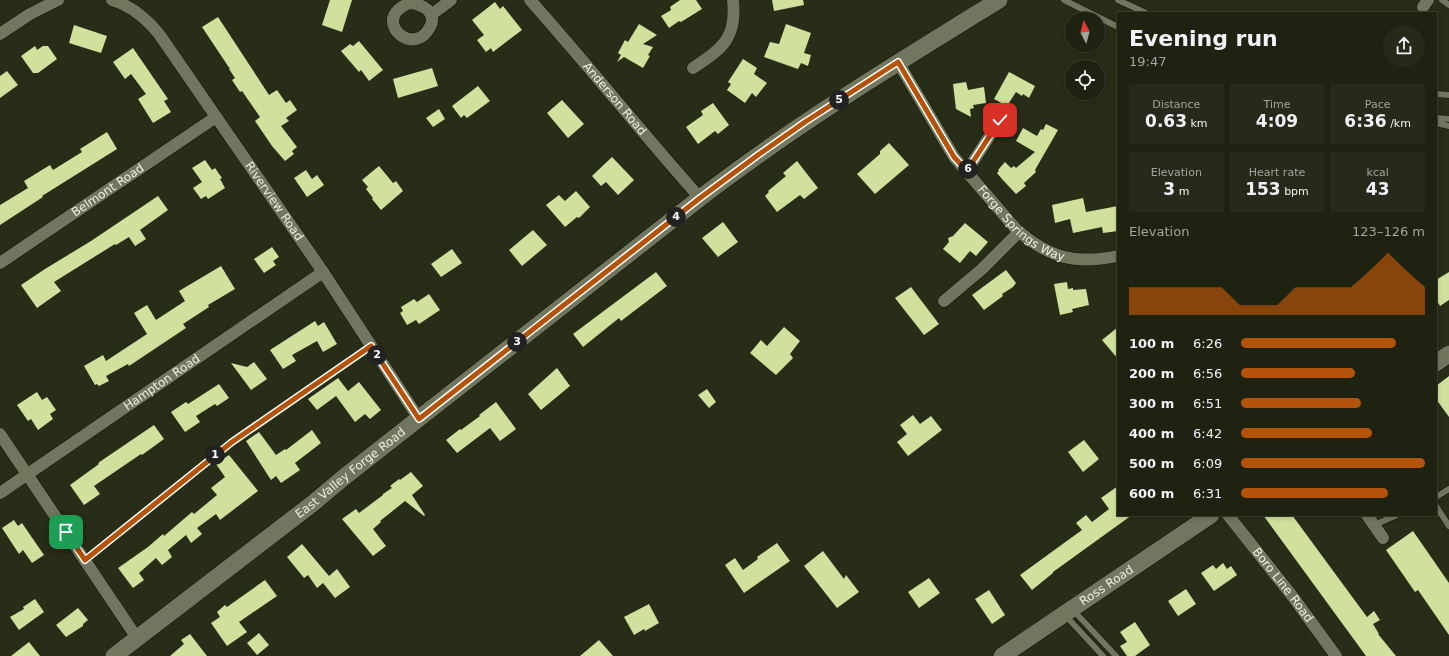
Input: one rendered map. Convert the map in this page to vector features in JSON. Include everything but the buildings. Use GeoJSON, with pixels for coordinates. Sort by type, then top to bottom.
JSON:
{"type":"FeatureCollection","features":[{"type":"Feature","properties":{"kind":"main road","name":"East Valley Forge Road"},"geometry":{"type":"LineString","coordinates":[[114,656],[312,504],[700,198],[762,152],[805,122],[898,62],[999,0]]}},
{"type":"Feature","properties":{"kind":"main road"},"geometry":{"type":"LineString","coordinates":[[1437,362],[1449,354]]}},
{"type":"Feature","properties":{"kind":"main road","name":"Ross Road"},"geometry":{"type":"LineString","coordinates":[[1002,656],[1210,516]]}},
{"type":"Feature","properties":{"kind":"street"},"geometry":{"type":"LineString","coordinates":[[0,34],[30,14],[58,0]]}},
{"type":"Feature","properties":{"kind":"street","name":"Riverview Road"},"geometry":{"type":"LineString","coordinates":[[112,0],[136,11],[151,25],[323,272],[419,419]]}},
{"type":"Feature","properties":{"kind":"street"},"geometry":{"type":"LineString","coordinates":[[431,15],[451,0]]}},
{"type":"Feature","properties":{"kind":"street","name":"Anderson Road"},"geometry":{"type":"LineString","coordinates":[[530,0],[645,136],[700,198]]}},
{"type":"Feature","properties":{"kind":"street"},"geometry":{"type":"LineString","coordinates":[[694,68],[713,55],[723,45],[732,31],[734,16],[733,0]]}},
{"type":"Feature","properties":{"kind":"street","name":"Forge Springs Way"},"geometry":{"type":"LineString","coordinates":[[898,62],[954,157],[1019,232],[1035,245],[1044,250],[1065,257],[1085,261],[1117,256]]}},
{"type":"Feature","properties":{"kind":"street","name":"Belmont Road"},"geometry":{"type":"LineString","coordinates":[[0,263],[216,117]]}},
{"type":"Feature","properties":{"kind":"street"},"geometry":{"type":"LineString","coordinates":[[967,171],[1000,120]]}},
{"type":"Feature","properties":{"kind":"street"},"geometry":{"type":"LineString","coordinates":[[944,301],[982,269],[1019,232]]}},
{"type":"Feature","properties":{"kind":"street","name":"Hampton Road"},"geometry":{"type":"LineString","coordinates":[[0,493],[323,272]]}},
{"type":"Feature","properties":{"kind":"street"},"geometry":{"type":"LineString","coordinates":[[0,434],[137,638]]}},
{"type":"Feature","properties":{"kind":"street","name":"Boro Line Road"},"geometry":{"type":"LineString","coordinates":[[1229,516],[1293,597],[1336,656]]}},
{"type":"Feature","properties":{"kind":"street"},"geometry":{"type":"LineString","coordinates":[[1371,520],[1383,538]]}},
{"type":"Feature","properties":{"kind":"lane"},"geometry":{"type":"LineString","coordinates":[[1064,0],[1117,26]]}},
{"type":"Feature","properties":{"kind":"lane"},"geometry":{"type":"LineString","coordinates":[[1118,0],[1144,12]]}},
{"type":"Feature","properties":{"kind":"lane"},"geometry":{"type":"LineString","coordinates":[[1442,0],[1449,5]]}},
{"type":"Feature","properties":{"kind":"lane"},"geometry":{"type":"LineString","coordinates":[[1437,93],[1449,94]]}},
{"type":"Feature","properties":{"kind":"lane"},"geometry":{"type":"LineString","coordinates":[[1437,118],[1449,119]]}},
{"type":"Feature","properties":{"kind":"lane"},"geometry":{"type":"LineString","coordinates":[[1437,123],[1449,126]]}},
{"type":"Feature","properties":{"kind":"lane"},"geometry":{"type":"LineString","coordinates":[[85,560],[232,442],[371,346]]}},
{"type":"Feature","properties":{"kind":"lane"},"geometry":{"type":"LineString","coordinates":[[1437,496],[1449,489]]}},
{"type":"Feature","properties":{"kind":"lane"},"geometry":{"type":"LineString","coordinates":[[1437,508],[1449,526]]}},
{"type":"Feature","properties":{"kind":"lane"},"geometry":{"type":"LineString","coordinates":[[1371,520],[1392,516]]}},
{"type":"Feature","properties":{"kind":"lane"},"geometry":{"type":"LineString","coordinates":[[1068,611],[1102,656]]}},
{"type":"Feature","properties":{"kind":"lane"},"geometry":{"type":"LineString","coordinates":[[1068,611],[1116,656]]}},
{"type":"Feature","properties":{"kind":"route"},"geometry":{"type":"LineString","coordinates":[[66,532],[85,560],[145,513],[201,465],[371,346],[419,419],[700,198],[805,122],[898,62],[954,157],[967,171],[1000,120]]}}]}
